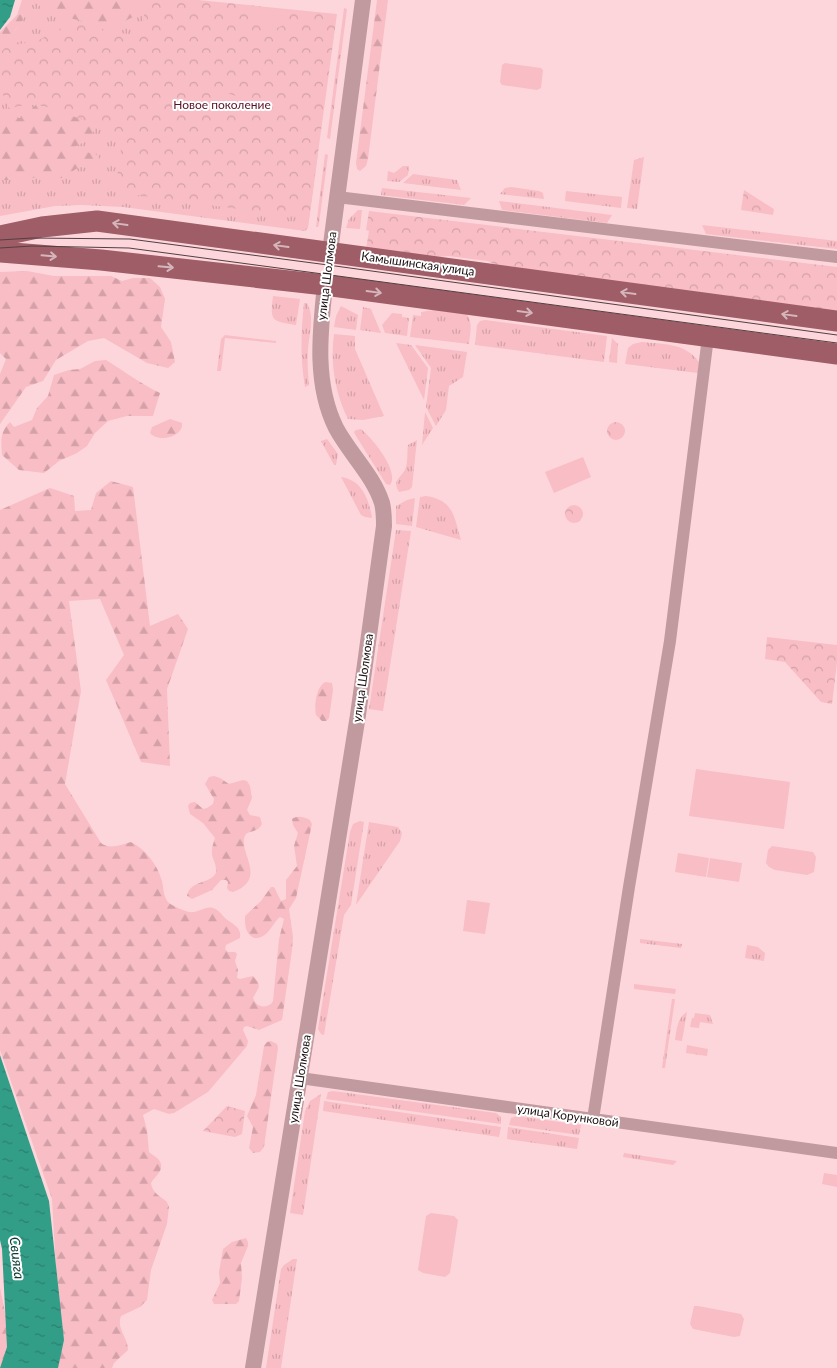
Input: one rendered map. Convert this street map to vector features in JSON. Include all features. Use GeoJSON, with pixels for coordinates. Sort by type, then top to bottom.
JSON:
{"type":"FeatureCollection","features":[{"type":"Feature","properties":{"kind":"main road","name":"Камышинская улица"},"geometry":{"type":"LineString","coordinates":[[0,236],[42,227],[97,221],[837,321]]}},
{"type":"Feature","properties":{"kind":"main road"},"geometry":{"type":"LineString","coordinates":[[0,252],[100,260],[325,285],[837,354]]}},
{"type":"Feature","properties":{"kind":"main road","name":"улица Шолмова"},"geometry":{"type":"LineString","coordinates":[[325,285],[330,252]]}},
{"type":"Feature","properties":{"kind":"street","name":"улица Шолмова"},"geometry":{"type":"LineString","coordinates":[[330,252],[363,0]]}},
{"type":"Feature","properties":{"kind":"street"},"geometry":{"type":"LineString","coordinates":[[337,197],[837,257]]}},
{"type":"Feature","properties":{"kind":"street","name":"улица Шолмова"},"geometry":{"type":"LineString","coordinates":[[253,1368],[356,724],[384,526],[382,504],[378,492],[344,442],[328,409],[323,386],[320,356],[325,285]]}},
{"type":"Feature","properties":{"kind":"street"},"geometry":{"type":"LineString","coordinates":[[594,1120],[632,869],[670,641],[708,337]]}},
{"type":"Feature","properties":{"kind":"street","name":"улица Корунковой"},"geometry":{"type":"LineString","coordinates":[[300,1078],[837,1153]]}},
{"type":"Feature","properties":{"kind":"green space"},"geometry":{"type":"Polygon","coordinates":[[[22,0],[196,0],[176,33],[12,53],[11,36],[24,18],[21,14],[17,15],[22,0]]]}},
{"type":"Feature","properties":{"kind":"green space"},"geometry":{"type":"Polygon","coordinates":[[[32,0],[133,0],[136,8],[133,17],[111,28],[97,31],[82,21],[49,13],[32,0]]]}},
{"type":"Feature","properties":{"kind":"green space","name":"Новое поколение"},"geometry":{"type":"Polygon","coordinates":[[[146,0],[198,0],[337,14],[309,219],[115,192],[123,135],[57,109],[32,104],[9,108],[0,88],[0,53],[7,46],[37,41],[65,26],[79,24],[141,37],[146,0]]]}},
{"type":"Feature","properties":{"kind":"green space"},"geometry":{"type":"Polygon","coordinates":[[[377,0],[388,0],[368,159],[366,166],[360,171],[357,169],[356,163],[377,0]]]}},
{"type":"Feature","properties":{"kind":"green space"},"geometry":{"type":"Polygon","coordinates":[[[252,6],[286,10],[283,25],[272,28],[250,22],[252,6]]]}},
{"type":"Feature","properties":{"kind":"green space"},"geometry":{"type":"Polygon","coordinates":[[[344,8],[347,9],[330,139],[327,138],[344,8]]]}},
{"type":"Feature","properties":{"kind":"green space"},"geometry":{"type":"Polygon","coordinates":[[[21,14],[24,18],[13,33],[13,46],[0,67],[0,32],[17,15],[21,14]]]}},
{"type":"Feature","properties":{"kind":"green space"},"geometry":{"type":"Polygon","coordinates":[[[505,63],[541,68],[543,70],[541,88],[537,90],[502,85],[500,82],[502,65],[505,63]]]}},
{"type":"Feature","properties":{"kind":"green space"},"geometry":{"type":"Polygon","coordinates":[[[8,86],[123,135],[313,142],[318,154],[308,228],[305,231],[123,207],[82,205],[55,206],[0,216],[0,87],[8,86]]]}},
{"type":"Feature","properties":{"kind":"green space"},"geometry":{"type":"Polygon","coordinates":[[[223,92],[245,100],[239,107],[231,111],[213,110],[220,101],[223,92]]]}},
{"type":"Feature","properties":{"kind":"green space"},"geometry":{"type":"Polygon","coordinates":[[[38,104],[92,123],[95,128],[91,135],[86,141],[71,150],[73,153],[86,152],[98,155],[100,161],[93,168],[79,167],[62,178],[56,178],[50,172],[46,172],[37,177],[24,180],[0,180],[0,127],[2,123],[6,119],[23,117],[38,104]]]}},
{"type":"Feature","properties":{"kind":"green space"},"geometry":{"type":"Polygon","coordinates":[[[325,154],[328,155],[319,224],[316,227],[325,154]]]}},
{"type":"Feature","properties":{"kind":"green space"},"geometry":{"type":"Polygon","coordinates":[[[644,157],[637,209],[627,208],[634,160],[644,157]]]}},
{"type":"Feature","properties":{"kind":"green space"},"geometry":{"type":"Polygon","coordinates":[[[403,166],[409,166],[408,175],[399,182],[387,181],[388,171],[394,173],[403,166]]]}},
{"type":"Feature","properties":{"kind":"green space"},"geometry":{"type":"Polygon","coordinates":[[[413,174],[457,180],[461,190],[403,183],[413,174]]]}},
{"type":"Feature","properties":{"kind":"green space"},"geometry":{"type":"Polygon","coordinates":[[[511,187],[539,191],[543,193],[544,199],[500,194],[505,188],[511,187]]]}},
{"type":"Feature","properties":{"kind":"green space"},"geometry":{"type":"Polygon","coordinates":[[[382,188],[471,198],[464,205],[381,195],[382,188]]]}},
{"type":"Feature","properties":{"kind":"green space"},"geometry":{"type":"Polygon","coordinates":[[[744,190],[774,209],[773,215],[741,210],[744,190]]]}},
{"type":"Feature","properties":{"kind":"green space"},"geometry":{"type":"Polygon","coordinates":[[[566,191],[622,197],[621,208],[565,201],[566,191]]]}},
{"type":"Feature","properties":{"kind":"green space"},"geometry":{"type":"Polygon","coordinates":[[[499,201],[612,215],[607,223],[502,210],[499,201]]]}},
{"type":"Feature","properties":{"kind":"green space"},"geometry":{"type":"Polygon","coordinates":[[[358,210],[362,210],[360,229],[346,228],[349,219],[358,210]]]}},
{"type":"Feature","properties":{"kind":"green space"},"geometry":{"type":"Polygon","coordinates":[[[369,211],[837,267],[837,315],[503,269],[488,261],[448,256],[423,258],[366,249],[369,231],[366,230],[369,211]]]}},
{"type":"Feature","properties":{"kind":"green space"},"geometry":{"type":"Polygon","coordinates":[[[702,225],[837,241],[837,249],[706,234],[702,225]]]}},
{"type":"Feature","properties":{"kind":"green space"},"geometry":{"type":"Polygon","coordinates":[[[27,271],[54,276],[111,276],[122,281],[133,278],[150,278],[160,287],[165,299],[161,327],[171,342],[175,362],[168,368],[147,363],[104,338],[88,341],[56,360],[43,381],[26,387],[0,424],[0,374],[6,359],[0,353],[0,272],[27,271]]]}},
{"type":"Feature","properties":{"kind":"green space"},"geometry":{"type":"Polygon","coordinates":[[[273,296],[300,299],[296,325],[277,321],[274,318],[272,315],[273,296]]]}},
{"type":"Feature","properties":{"kind":"green space"},"geometry":{"type":"Polygon","coordinates":[[[304,303],[307,303],[311,314],[308,353],[309,385],[305,387],[302,366],[304,303]]]}},
{"type":"Feature","properties":{"kind":"green space"},"geometry":{"type":"Polygon","coordinates":[[[341,306],[358,315],[356,330],[334,327],[336,316],[341,306]]]}},
{"type":"Feature","properties":{"kind":"green space"},"geometry":{"type":"Polygon","coordinates":[[[363,307],[371,309],[381,333],[360,330],[363,307]]]}},
{"type":"Feature","properties":{"kind":"green space"},"geometry":{"type":"Polygon","coordinates":[[[441,309],[467,314],[471,325],[469,344],[410,337],[413,315],[421,316],[421,312],[441,309]]]}},
{"type":"Feature","properties":{"kind":"green space"},"geometry":{"type":"Polygon","coordinates":[[[392,313],[402,314],[402,317],[409,318],[407,336],[385,333],[382,325],[392,313]]]}},
{"type":"Feature","properties":{"kind":"green space"},"geometry":{"type":"Polygon","coordinates":[[[485,320],[607,336],[604,362],[475,345],[477,325],[480,321],[485,320]]]}},
{"type":"Feature","properties":{"kind":"green space"},"geometry":{"type":"Polygon","coordinates":[[[334,334],[355,336],[355,349],[384,416],[363,420],[348,419],[340,399],[333,367],[334,334]]]}},
{"type":"Feature","properties":{"kind":"green space"},"geometry":{"type":"Polygon","coordinates":[[[225,335],[276,341],[276,343],[225,338],[221,371],[217,371],[221,339],[225,335]]]}},
{"type":"Feature","properties":{"kind":"green space"},"geometry":{"type":"Polygon","coordinates":[[[612,338],[618,344],[617,363],[609,362],[612,338]]]}},
{"type":"Feature","properties":{"kind":"green space"},"geometry":{"type":"Polygon","coordinates":[[[642,342],[665,344],[687,351],[699,362],[698,373],[625,364],[628,348],[633,344],[642,342]]]}},
{"type":"Feature","properties":{"kind":"green space"},"geometry":{"type":"Polygon","coordinates":[[[396,343],[411,345],[428,368],[424,400],[396,343]]]}},
{"type":"Feature","properties":{"kind":"green space"},"geometry":{"type":"Polygon","coordinates":[[[415,345],[467,352],[463,377],[449,386],[446,410],[436,426],[426,407],[431,368],[415,345]]]}},
{"type":"Feature","properties":{"kind":"green space"},"geometry":{"type":"Polygon","coordinates":[[[106,360],[139,382],[160,393],[153,416],[127,416],[108,421],[95,433],[87,446],[59,461],[44,473],[19,470],[2,455],[1,441],[4,429],[10,422],[14,427],[32,420],[37,408],[48,396],[54,375],[80,369],[95,361],[106,360]]]}},
{"type":"Feature","properties":{"kind":"green space"},"geometry":{"type":"Polygon","coordinates":[[[425,412],[433,428],[422,445],[425,412]]]}},
{"type":"Feature","properties":{"kind":"green space"},"geometry":{"type":"Polygon","coordinates":[[[170,419],[182,423],[182,428],[175,435],[159,438],[150,433],[152,427],[170,419]]]}},
{"type":"Feature","properties":{"kind":"green space"},"geometry":{"type":"Polygon","coordinates":[[[616,422],[622,425],[625,431],[622,437],[616,440],[610,437],[607,431],[610,425],[616,422]]]}},
{"type":"Feature","properties":{"kind":"green space"},"geometry":{"type":"Polygon","coordinates":[[[361,429],[378,447],[388,464],[392,479],[390,485],[386,484],[356,436],[354,432],[361,429]]]}},
{"type":"Feature","properties":{"kind":"green space"},"geometry":{"type":"Polygon","coordinates":[[[327,439],[338,454],[336,465],[334,465],[321,441],[327,439]]]}},
{"type":"Feature","properties":{"kind":"green space"},"geometry":{"type":"Polygon","coordinates":[[[417,440],[412,487],[409,490],[399,492],[396,485],[406,467],[408,445],[417,440]]]}},
{"type":"Feature","properties":{"kind":"green space"},"geometry":{"type":"Polygon","coordinates":[[[583,457],[591,477],[554,493],[545,472],[583,457]]]}},
{"type":"Feature","properties":{"kind":"green space"},"geometry":{"type":"Polygon","coordinates":[[[341,477],[359,486],[369,504],[372,518],[361,515],[341,477]]]}},
{"type":"Feature","properties":{"kind":"green space"},"geometry":{"type":"Polygon","coordinates":[[[111,481],[133,487],[150,626],[178,614],[188,629],[167,689],[170,766],[141,762],[106,680],[124,655],[100,599],[69,601],[81,691],[65,784],[101,843],[112,847],[131,842],[150,858],[160,875],[164,894],[169,903],[191,912],[213,908],[238,928],[240,938],[226,945],[225,949],[228,952],[235,952],[237,954],[235,961],[238,970],[237,978],[253,976],[258,982],[259,987],[253,998],[260,1006],[268,1006],[273,1001],[279,939],[284,919],[280,917],[266,934],[259,938],[254,938],[246,929],[245,916],[261,901],[271,887],[274,887],[281,901],[286,899],[286,880],[297,866],[294,846],[298,833],[292,819],[303,817],[310,820],[312,824],[296,898],[289,909],[293,937],[282,1020],[259,1030],[247,1026],[244,1027],[243,1030],[248,1041],[247,1046],[208,1092],[174,1113],[169,1114],[154,1109],[143,1115],[147,1130],[149,1152],[161,1164],[161,1170],[151,1183],[153,1189],[167,1202],[169,1207],[167,1224],[151,1270],[147,1300],[140,1307],[121,1316],[120,1325],[128,1350],[114,1363],[112,1368],[56,1368],[60,1340],[52,1199],[0,1050],[0,510],[50,488],[74,496],[75,511],[91,510],[96,493],[111,481]]]}},
{"type":"Feature","properties":{"kind":"green space"},"geometry":{"type":"Polygon","coordinates":[[[426,496],[442,501],[448,506],[454,517],[461,540],[416,527],[420,497],[426,496]]]}},
{"type":"Feature","properties":{"kind":"green space"},"geometry":{"type":"Polygon","coordinates":[[[415,498],[412,526],[396,524],[396,506],[415,498]]]}},
{"type":"Feature","properties":{"kind":"green space"},"geometry":{"type":"Polygon","coordinates":[[[574,505],[580,508],[583,514],[580,520],[574,523],[568,520],[565,514],[568,508],[574,505]]]}},
{"type":"Feature","properties":{"kind":"green space"},"geometry":{"type":"Polygon","coordinates":[[[396,530],[411,531],[383,711],[369,709],[396,530]]]}},
{"type":"Feature","properties":{"kind":"green space"},"geometry":{"type":"Polygon","coordinates":[[[767,637],[837,645],[832,704],[821,702],[785,662],[765,659],[767,637]]]}},
{"type":"Feature","properties":{"kind":"green space"},"geometry":{"type":"Polygon","coordinates":[[[325,682],[332,683],[333,690],[329,718],[326,721],[322,721],[316,715],[315,706],[318,692],[325,682]]]}},
{"type":"Feature","properties":{"kind":"green space"},"geometry":{"type":"Polygon","coordinates":[[[696,769],[790,782],[784,829],[689,816],[696,769]]]}},
{"type":"Feature","properties":{"kind":"green space"},"geometry":{"type":"Polygon","coordinates":[[[214,776],[229,784],[243,780],[247,781],[252,798],[247,810],[250,815],[260,817],[262,824],[257,830],[246,834],[244,841],[250,872],[249,879],[244,886],[233,892],[229,891],[227,888],[228,882],[221,880],[212,890],[192,899],[187,896],[192,887],[213,877],[216,873],[212,855],[215,838],[203,823],[190,814],[188,806],[190,803],[195,802],[203,809],[213,804],[214,799],[205,784],[209,777],[214,776]]]}},
{"type":"Feature","properties":{"kind":"green space"},"geometry":{"type":"Polygon","coordinates":[[[360,821],[364,822],[351,905],[344,915],[324,1035],[318,1029],[350,832],[353,824],[360,821]]]}},
{"type":"Feature","properties":{"kind":"green space"},"geometry":{"type":"Polygon","coordinates":[[[369,822],[398,827],[402,833],[400,841],[356,905],[369,822]]]}},
{"type":"Feature","properties":{"kind":"green space"},"geometry":{"type":"Polygon","coordinates":[[[772,846],[813,852],[816,857],[814,872],[807,875],[775,870],[769,867],[766,863],[768,850],[772,846]]]}},
{"type":"Feature","properties":{"kind":"green space"},"geometry":{"type":"Polygon","coordinates":[[[678,853],[709,858],[706,877],[675,872],[678,853]]]}},
{"type":"Feature","properties":{"kind":"green space"},"geometry":{"type":"Polygon","coordinates":[[[710,858],[742,863],[739,882],[707,877],[710,858]]]}},
{"type":"Feature","properties":{"kind":"green space"},"geometry":{"type":"Polygon","coordinates":[[[467,900],[490,903],[485,934],[463,931],[467,900]]]}},
{"type":"Feature","properties":{"kind":"green space"},"geometry":{"type":"Polygon","coordinates":[[[640,939],[682,944],[681,948],[640,943],[640,939]]]}},
{"type":"Feature","properties":{"kind":"green space"},"geometry":{"type":"Polygon","coordinates":[[[747,945],[758,947],[765,953],[764,961],[745,958],[747,945]]]}},
{"type":"Feature","properties":{"kind":"green space"},"geometry":{"type":"Polygon","coordinates":[[[634,984],[676,989],[675,994],[634,989],[634,984]]]}},
{"type":"Feature","properties":{"kind":"green space"},"geometry":{"type":"Polygon","coordinates":[[[672,999],[675,999],[665,1068],[662,1068],[672,999]]]}},
{"type":"Feature","properties":{"kind":"green space"},"geometry":{"type":"Polygon","coordinates":[[[687,1012],[682,1041],[675,1040],[679,1021],[687,1012]]]}},
{"type":"Feature","properties":{"kind":"green space"},"geometry":{"type":"Polygon","coordinates":[[[695,1013],[710,1015],[713,1024],[700,1022],[699,1028],[690,1027],[695,1013]]]}},
{"type":"Feature","properties":{"kind":"green space"},"geometry":{"type":"Polygon","coordinates":[[[271,1041],[277,1044],[278,1048],[264,1147],[260,1152],[253,1153],[249,1148],[253,1127],[247,1116],[256,1095],[264,1046],[267,1042],[271,1041]]]}},
{"type":"Feature","properties":{"kind":"green space"},"geometry":{"type":"Polygon","coordinates":[[[687,1045],[708,1049],[707,1056],[686,1053],[687,1045]]]}},
{"type":"Feature","properties":{"kind":"green space"},"geometry":{"type":"Polygon","coordinates":[[[333,1091],[496,1113],[501,1117],[501,1124],[326,1099],[328,1092],[333,1091]]]}},
{"type":"Feature","properties":{"kind":"green space"},"geometry":{"type":"Polygon","coordinates":[[[321,1094],[303,1215],[290,1213],[305,1111],[310,1101],[321,1094]]]}},
{"type":"Feature","properties":{"kind":"green space"},"geometry":{"type":"Polygon","coordinates":[[[324,1101],[501,1127],[499,1137],[323,1111],[324,1101]]]}},
{"type":"Feature","properties":{"kind":"green space"},"geometry":{"type":"Polygon","coordinates":[[[227,1106],[245,1111],[242,1134],[235,1137],[203,1131],[227,1106]]]}},
{"type":"Feature","properties":{"kind":"green space"},"geometry":{"type":"Polygon","coordinates":[[[517,1116],[581,1125],[579,1135],[509,1125],[511,1118],[517,1116]]]}},
{"type":"Feature","properties":{"kind":"green space"},"geometry":{"type":"Polygon","coordinates":[[[508,1127],[579,1138],[577,1149],[507,1139],[508,1127]]]}},
{"type":"Feature","properties":{"kind":"green space"},"geometry":{"type":"Polygon","coordinates":[[[624,1153],[677,1161],[673,1165],[623,1157],[624,1153]]]}},
{"type":"Feature","properties":{"kind":"green space"},"geometry":{"type":"Polygon","coordinates":[[[824,1173],[837,1175],[837,1187],[822,1184],[824,1173]]]}},
{"type":"Feature","properties":{"kind":"green space"},"geometry":{"type":"Polygon","coordinates":[[[431,1213],[454,1216],[458,1220],[450,1273],[445,1277],[423,1273],[418,1270],[426,1216],[431,1213]]]}},
{"type":"Feature","properties":{"kind":"green space"},"geometry":{"type":"Polygon","coordinates":[[[246,1238],[248,1246],[241,1263],[242,1278],[239,1301],[236,1304],[214,1304],[212,1300],[220,1283],[219,1272],[223,1249],[232,1242],[246,1238]]]}},
{"type":"Feature","properties":{"kind":"green space"},"geometry":{"type":"Polygon","coordinates":[[[293,1259],[297,1259],[281,1368],[266,1368],[281,1269],[293,1259]]]}},
{"type":"Feature","properties":{"kind":"green space"},"geometry":{"type":"Polygon","coordinates":[[[0,1288],[13,1349],[4,1368],[0,1368],[0,1288]]]}},
{"type":"Feature","properties":{"kind":"green space"},"geometry":{"type":"Polygon","coordinates":[[[694,1306],[741,1314],[744,1319],[740,1336],[734,1337],[693,1329],[690,1324],[694,1306]]]}},
{"type":"Feature","properties":{"kind":"water"},"geometry":{"type":"Polygon","coordinates":[[[0,0],[15,0],[10,17],[0,30],[0,0]]]}},
{"type":"Feature","properties":{"kind":"water","name":"Свияга"},"geometry":{"type":"Polygon","coordinates":[[[0,1055],[49,1201],[64,1340],[58,1368],[0,1368],[7,1347],[0,1240],[0,1055]]]}},
{"type":"Feature","properties":{"kind":"tram line"},"geometry":{"type":"LineString","coordinates":[[0,240],[32,238],[130,239],[837,335]]}},
{"type":"Feature","properties":{"kind":"tram line"},"geometry":{"type":"LineString","coordinates":[[0,248],[32,246],[129,248],[837,343]]}}]}
